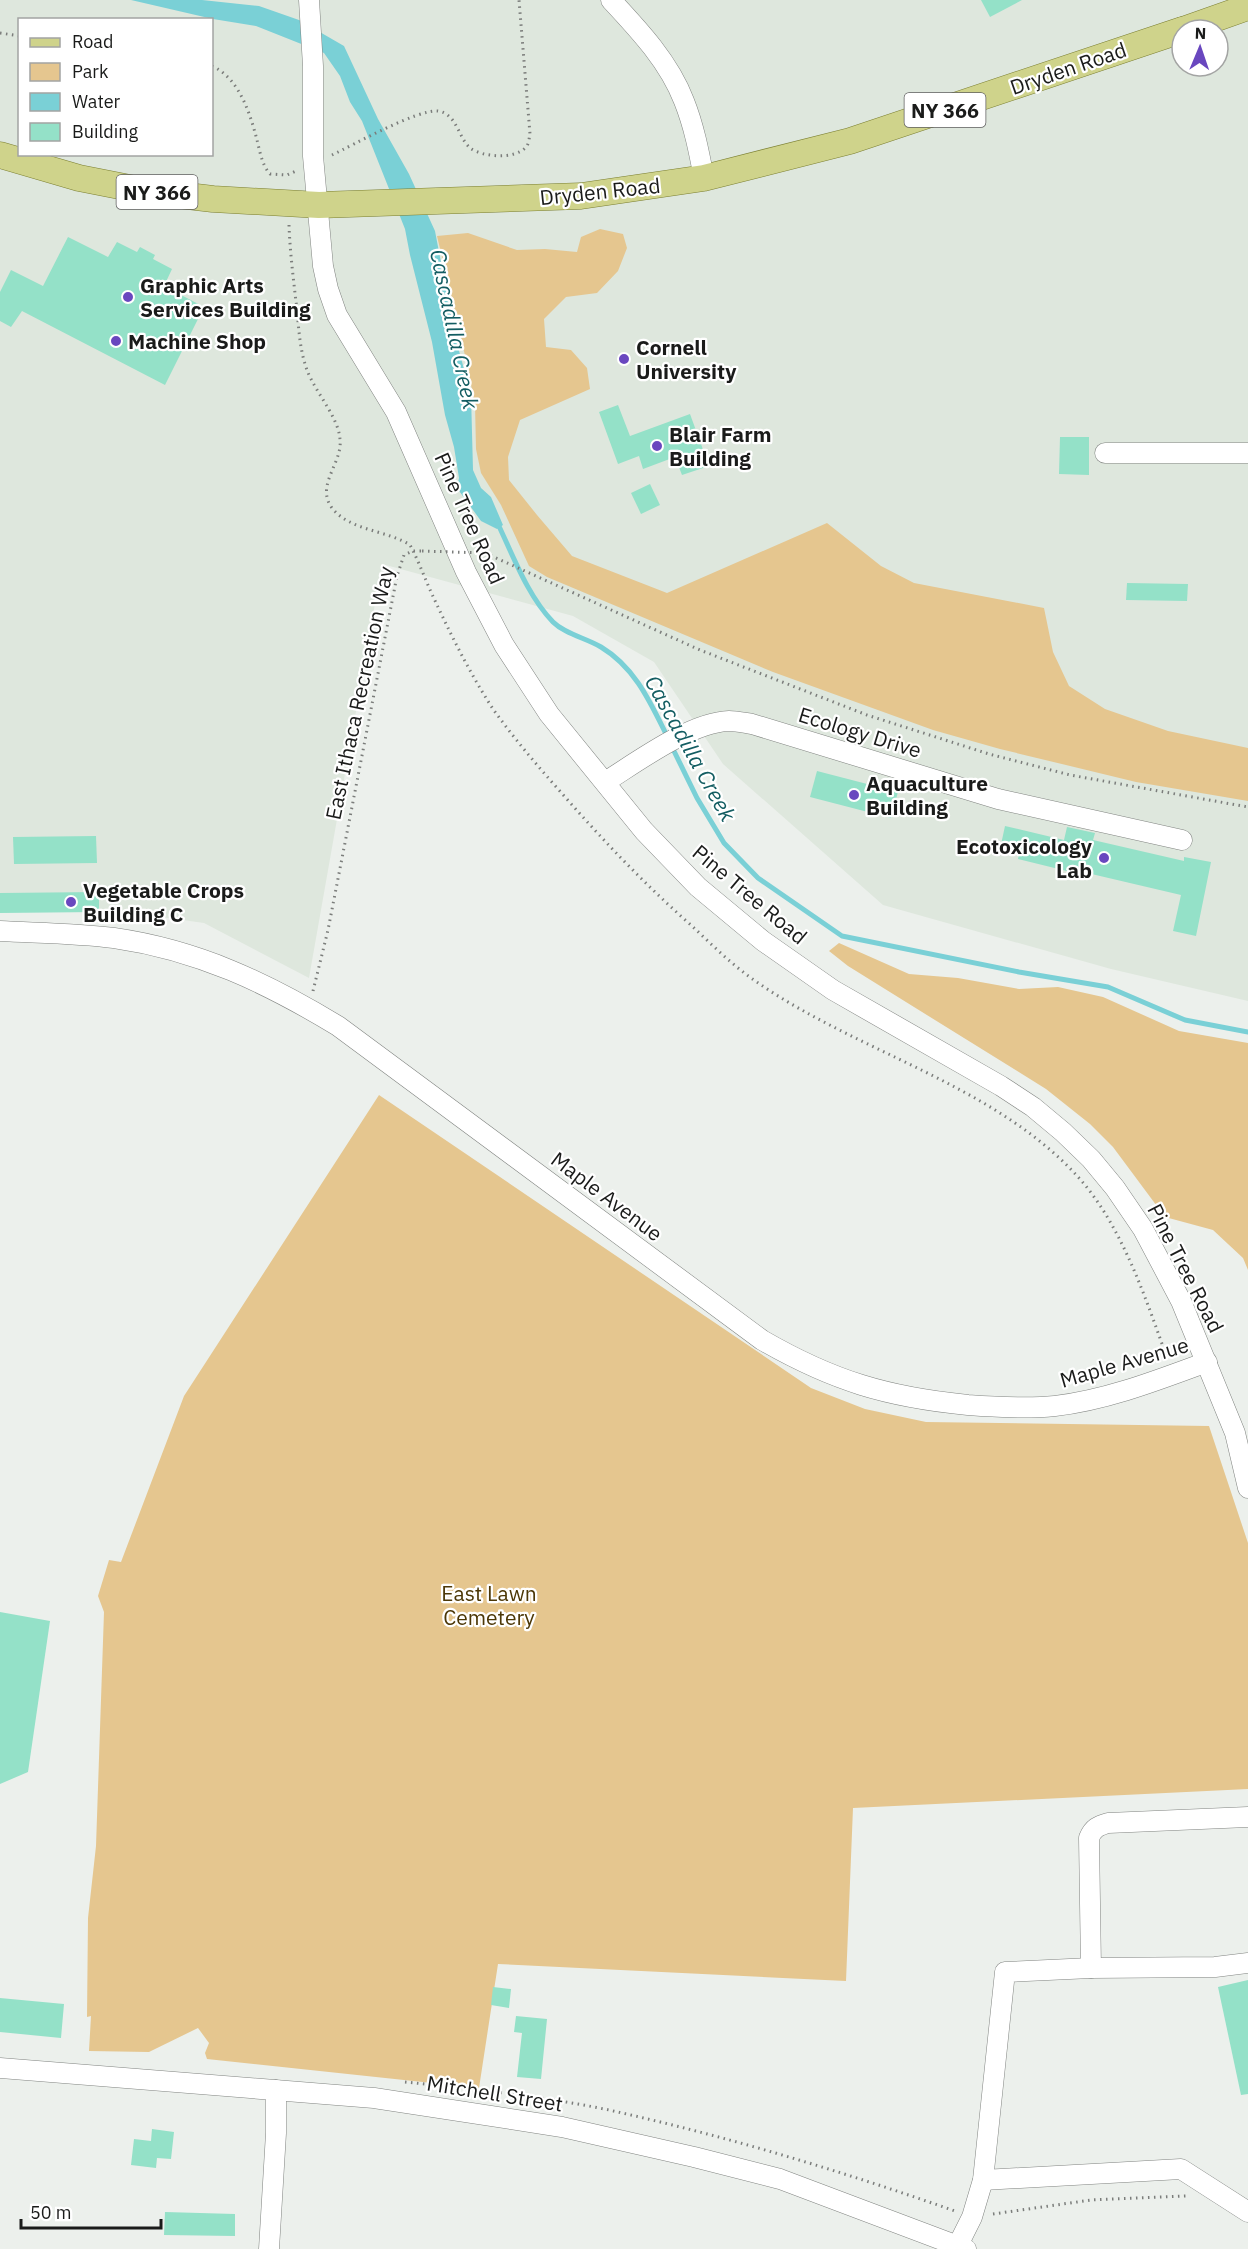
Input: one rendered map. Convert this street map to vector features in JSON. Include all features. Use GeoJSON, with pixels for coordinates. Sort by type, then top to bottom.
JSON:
{"type":"FeatureCollection","features":[{"type":"Feature","properties":{"kind":"main road","name":"Dryden Road"},"geometry":{"type":"LineString","coordinates":[[1216,18],[1248,7]]}},
{"type":"Feature","properties":{"kind":"main road","name":"Dryden Road"},"geometry":{"type":"LineString","coordinates":[[0,155],[79,178],[145,191],[213,199],[319,205],[581,196],[704,178],[850,141],[1170,34]]}},
{"type":"Feature","properties":{"kind":"street"},"geometry":{"type":"LineString","coordinates":[[611,0],[651,45],[671,74],[684,100],[704,178]]}},
{"type":"Feature","properties":{"kind":"street","name":"Pine Tree Road"},"geometry":{"type":"LineString","coordinates":[[309,5],[313,66],[313,156],[323,266],[328,289],[337,315],[396,412],[466,572],[504,645],[549,714],[644,831],[698,887],[763,941],[833,990],[1001,1086],[1033,1107],[1063,1132],[1097,1166],[1143,1229],[1181,1301],[1235,1433],[1248,1488]]}},
{"type":"Feature","properties":{"kind":"street"},"geometry":{"type":"LineString","coordinates":[[1105,453],[1248,453]]}},
{"type":"Feature","properties":{"kind":"street","name":"Ecology Drive"},"geometry":{"type":"LineString","coordinates":[[605,782],[687,734],[710,724],[730,721],[752,724],[998,799],[1182,840]]}},
{"type":"Feature","properties":{"kind":"street","name":"Maple Avenue"},"geometry":{"type":"LineString","coordinates":[[0,931],[116,938],[194,957],[265,984],[338,1026],[762,1340],[801,1362],[844,1380],[885,1393],[933,1401],[997,1407],[1054,1406],[1097,1398],[1207,1362]]}},
{"type":"Feature","properties":{"kind":"street"},"geometry":{"type":"LineString","coordinates":[[1091,1968],[1089,1838],[1097,1826],[1121,1822],[1248,1817]]}},
{"type":"Feature","properties":{"kind":"street"},"geometry":{"type":"LineString","coordinates":[[962,2247],[983,2180],[1005,1972],[1091,1968],[1215,1967],[1248,1964]]}},
{"type":"Feature","properties":{"kind":"street","name":"Mitchell Street"},"geometry":{"type":"LineString","coordinates":[[0,2068],[374,2098],[551,2125],[683,2154],[780,2179],[962,2247]]}},
{"type":"Feature","properties":{"kind":"street"},"geometry":{"type":"LineString","coordinates":[[268,2249],[276,2133],[276,2090]]}},
{"type":"Feature","properties":{"kind":"street"},"geometry":{"type":"LineString","coordinates":[[983,2180],[1181,2169],[1248,2212]]}},
{"type":"Feature","properties":{"kind":"path"},"geometry":{"type":"LineString","coordinates":[[328,157],[422,114],[439,111],[454,122],[465,143],[478,152],[506,155],[519,153],[526,148],[530,134],[519,0]]}},
{"type":"Feature","properties":{"kind":"path"},"geometry":{"type":"LineString","coordinates":[[0,33],[18,36]]}},
{"type":"Feature","properties":{"kind":"path"},"geometry":{"type":"LineString","coordinates":[[213,67],[229,78],[238,90],[255,134],[264,168],[270,174],[287,176]]}},
{"type":"Feature","properties":{"kind":"path","name":"East Ithaca Recreation Way"},"geometry":{"type":"LineString","coordinates":[[289,232],[300,346],[307,370],[338,428],[341,440],[340,453],[327,482],[327,501],[342,518],[400,539],[410,544],[413,551],[404,555],[397,576],[326,941],[313,992]]}},
{"type":"Feature","properties":{"kind":"path"},"geometry":{"type":"LineString","coordinates":[[413,551],[485,553],[700,650],[867,715],[989,754],[1070,775],[1248,807]]}},
{"type":"Feature","properties":{"kind":"shaded area","name":"Cornell University"},"geometry":{"type":"Polygon","coordinates":[[[0,0],[1248,0],[1248,1001],[1111,969],[883,905],[723,764],[654,662],[573,616],[382,564],[309,978],[204,923],[119,911],[0,910],[0,0]]]}},
{"type":"Feature","properties":{"kind":"green space"},"geometry":{"type":"Polygon","coordinates":[[[600,229],[623,234],[627,248],[618,271],[597,293],[566,297],[544,319],[546,347],[571,350],[587,368],[590,389],[520,420],[508,457],[509,480],[572,556],[667,593],[827,523],[881,566],[914,583],[1044,608],[1053,652],[1069,686],[1105,709],[1168,731],[1248,748],[1248,801],[1136,782],[933,730],[773,672],[547,577],[529,566],[501,505],[481,473],[476,449],[475,404],[437,236],[468,233],[517,250],[545,249],[577,252],[581,237],[600,229]]]}},
{"type":"Feature","properties":{"kind":"green space"},"geometry":{"type":"Polygon","coordinates":[[[839,943],[909,974],[958,978],[1019,989],[1058,987],[1103,997],[1179,1031],[1248,1043],[1248,1270],[1243,1258],[1213,1230],[1165,1217],[1113,1147],[1090,1124],[1046,1089],[848,966],[829,951],[839,943]]]}},
{"type":"Feature","properties":{"kind":"green space","name":"East Lawn Cemetery"},"geometry":{"type":"Polygon","coordinates":[[[379,1095],[811,1388],[865,1409],[926,1422],[1209,1426],[1248,1543],[1248,1789],[853,1808],[846,1981],[498,1964],[479,2088],[207,2059],[205,2053],[209,2043],[198,2028],[149,2052],[89,2051],[91,2016],[87,2017],[88,1918],[96,1846],[104,1612],[98,1596],[109,1560],[121,1562],[184,1396],[379,1095]]]}},
{"type":"Feature","properties":{"kind":"water"},"geometry":{"type":"Polygon","coordinates":[[[131,0],[202,0],[259,6],[299,20],[344,46],[378,119],[409,174],[435,231],[455,336],[471,395],[473,470],[481,488],[491,497],[503,525],[497,529],[481,521],[457,488],[459,478],[454,447],[405,229],[362,121],[350,102],[340,76],[324,53],[256,26],[209,18],[131,0]]]}},
{"type":"Feature","properties":{"kind":"building"},"geometry":{"type":"Polygon","coordinates":[[[981,0],[1022,0],[990,17],[981,0]]]}},
{"type":"Feature","properties":{"kind":"building"},"geometry":{"type":"Polygon","coordinates":[[[68,237],[108,257],[117,242],[137,252],[140,247],[155,255],[153,259],[172,269],[164,286],[204,307],[165,385],[22,311],[11,327],[0,321],[0,292],[11,270],[43,286],[68,237]]]}},
{"type":"Feature","properties":{"kind":"building","name":"Blair Farm Building"},"geometry":{"type":"Polygon","coordinates":[[[618,405],[630,436],[690,414],[709,466],[682,475],[675,457],[643,469],[639,456],[618,464],[599,412],[618,405]]]}},
{"type":"Feature","properties":{"kind":"building"},"geometry":{"type":"Polygon","coordinates":[[[1060,437],[1089,437],[1089,475],[1059,474],[1060,437]]]}},
{"type":"Feature","properties":{"kind":"building"},"geometry":{"type":"Polygon","coordinates":[[[650,484],[660,505],[641,514],[631,493],[650,484]]]}},
{"type":"Feature","properties":{"kind":"building"},"geometry":{"type":"Polygon","coordinates":[[[1127,583],[1188,584],[1187,601],[1126,600],[1127,583]]]}},
{"type":"Feature","properties":{"kind":"building","name":"Aquaculture Building"},"geometry":{"type":"Polygon","coordinates":[[[817,771],[898,792],[891,818],[810,797],[817,771]]]}},
{"type":"Feature","properties":{"kind":"building","name":"Ecotoxicology Lab"},"geometry":{"type":"Polygon","coordinates":[[[1005,826],[1064,840],[1067,827],[1095,833],[1093,840],[1184,861],[1184,857],[1211,862],[1196,936],[1173,931],[1181,895],[1018,859],[1019,854],[1000,849],[1005,826]]]}},
{"type":"Feature","properties":{"kind":"building"},"geometry":{"type":"Polygon","coordinates":[[[96,836],[97,863],[14,864],[13,837],[96,836]]]}},
{"type":"Feature","properties":{"kind":"building"},"geometry":{"type":"Polygon","coordinates":[[[99,892],[99,912],[0,913],[0,893],[99,892]]]}},
{"type":"Feature","properties":{"kind":"building"},"geometry":{"type":"Polygon","coordinates":[[[0,1612],[50,1621],[28,1772],[0,1784],[0,1612]]]}},
{"type":"Feature","properties":{"kind":"building"},"geometry":{"type":"Polygon","coordinates":[[[1248,1980],[1248,2094],[1241,2095],[1218,1987],[1248,1980]]]}},
{"type":"Feature","properties":{"kind":"building"},"geometry":{"type":"Polygon","coordinates":[[[493,1987],[511,1989],[509,2008],[491,2005],[493,1987]]]}},
{"type":"Feature","properties":{"kind":"building"},"geometry":{"type":"Polygon","coordinates":[[[0,1998],[64,2004],[61,2038],[0,2032],[0,1998]]]}},
{"type":"Feature","properties":{"kind":"building"},"geometry":{"type":"Polygon","coordinates":[[[516,2016],[547,2019],[541,2079],[517,2077],[522,2033],[514,2032],[516,2016]]]}},
{"type":"Feature","properties":{"kind":"building"},"geometry":{"type":"Polygon","coordinates":[[[152,2129],[174,2132],[171,2159],[157,2158],[156,2168],[131,2165],[134,2139],[151,2141],[152,2129]]]}},
{"type":"Feature","properties":{"kind":"building"},"geometry":{"type":"Polygon","coordinates":[[[165,2212],[235,2214],[235,2236],[164,2235],[165,2212]]]}},
{"type":"Feature","properties":{"kind":"waterway","name":"Cascadilla Creek"},"geometry":{"type":"LineString","coordinates":[[497,522],[521,574],[544,611],[558,626],[601,647],[624,665],[641,688],[668,738]]}},
{"type":"Feature","properties":{"kind":"waterway","name":"Cascadilla Creek"},"geometry":{"type":"LineString","coordinates":[[672,747],[697,798],[724,843],[758,878],[842,936],[1019,972],[1108,987],[1185,1020],[1248,1032]]}},
{"type":"Feature","properties":{"kind":"place","name":"Graphic Arts Services Building"},"geometry":{"type":"Point","coordinates":[128,297]}},
{"type":"Feature","properties":{"kind":"place","name":"Machine Shop"},"geometry":{"type":"Point","coordinates":[116,341]}},
{"type":"Feature","properties":{"kind":"place","name":"Cornell University"},"geometry":{"type":"Point","coordinates":[624,359]}},
{"type":"Feature","properties":{"kind":"place","name":"Blair Farm Building"},"geometry":{"type":"Point","coordinates":[657,446]}},
{"type":"Feature","properties":{"kind":"place","name":"Aquaculture Building"},"geometry":{"type":"Point","coordinates":[854,795]}},
{"type":"Feature","properties":{"kind":"place","name":"Ecotoxicology Lab"},"geometry":{"type":"Point","coordinates":[1104,858]}},
{"type":"Feature","properties":{"kind":"place","name":"Vegetable Crops Building C"},"geometry":{"type":"Point","coordinates":[71,902]}}]}
